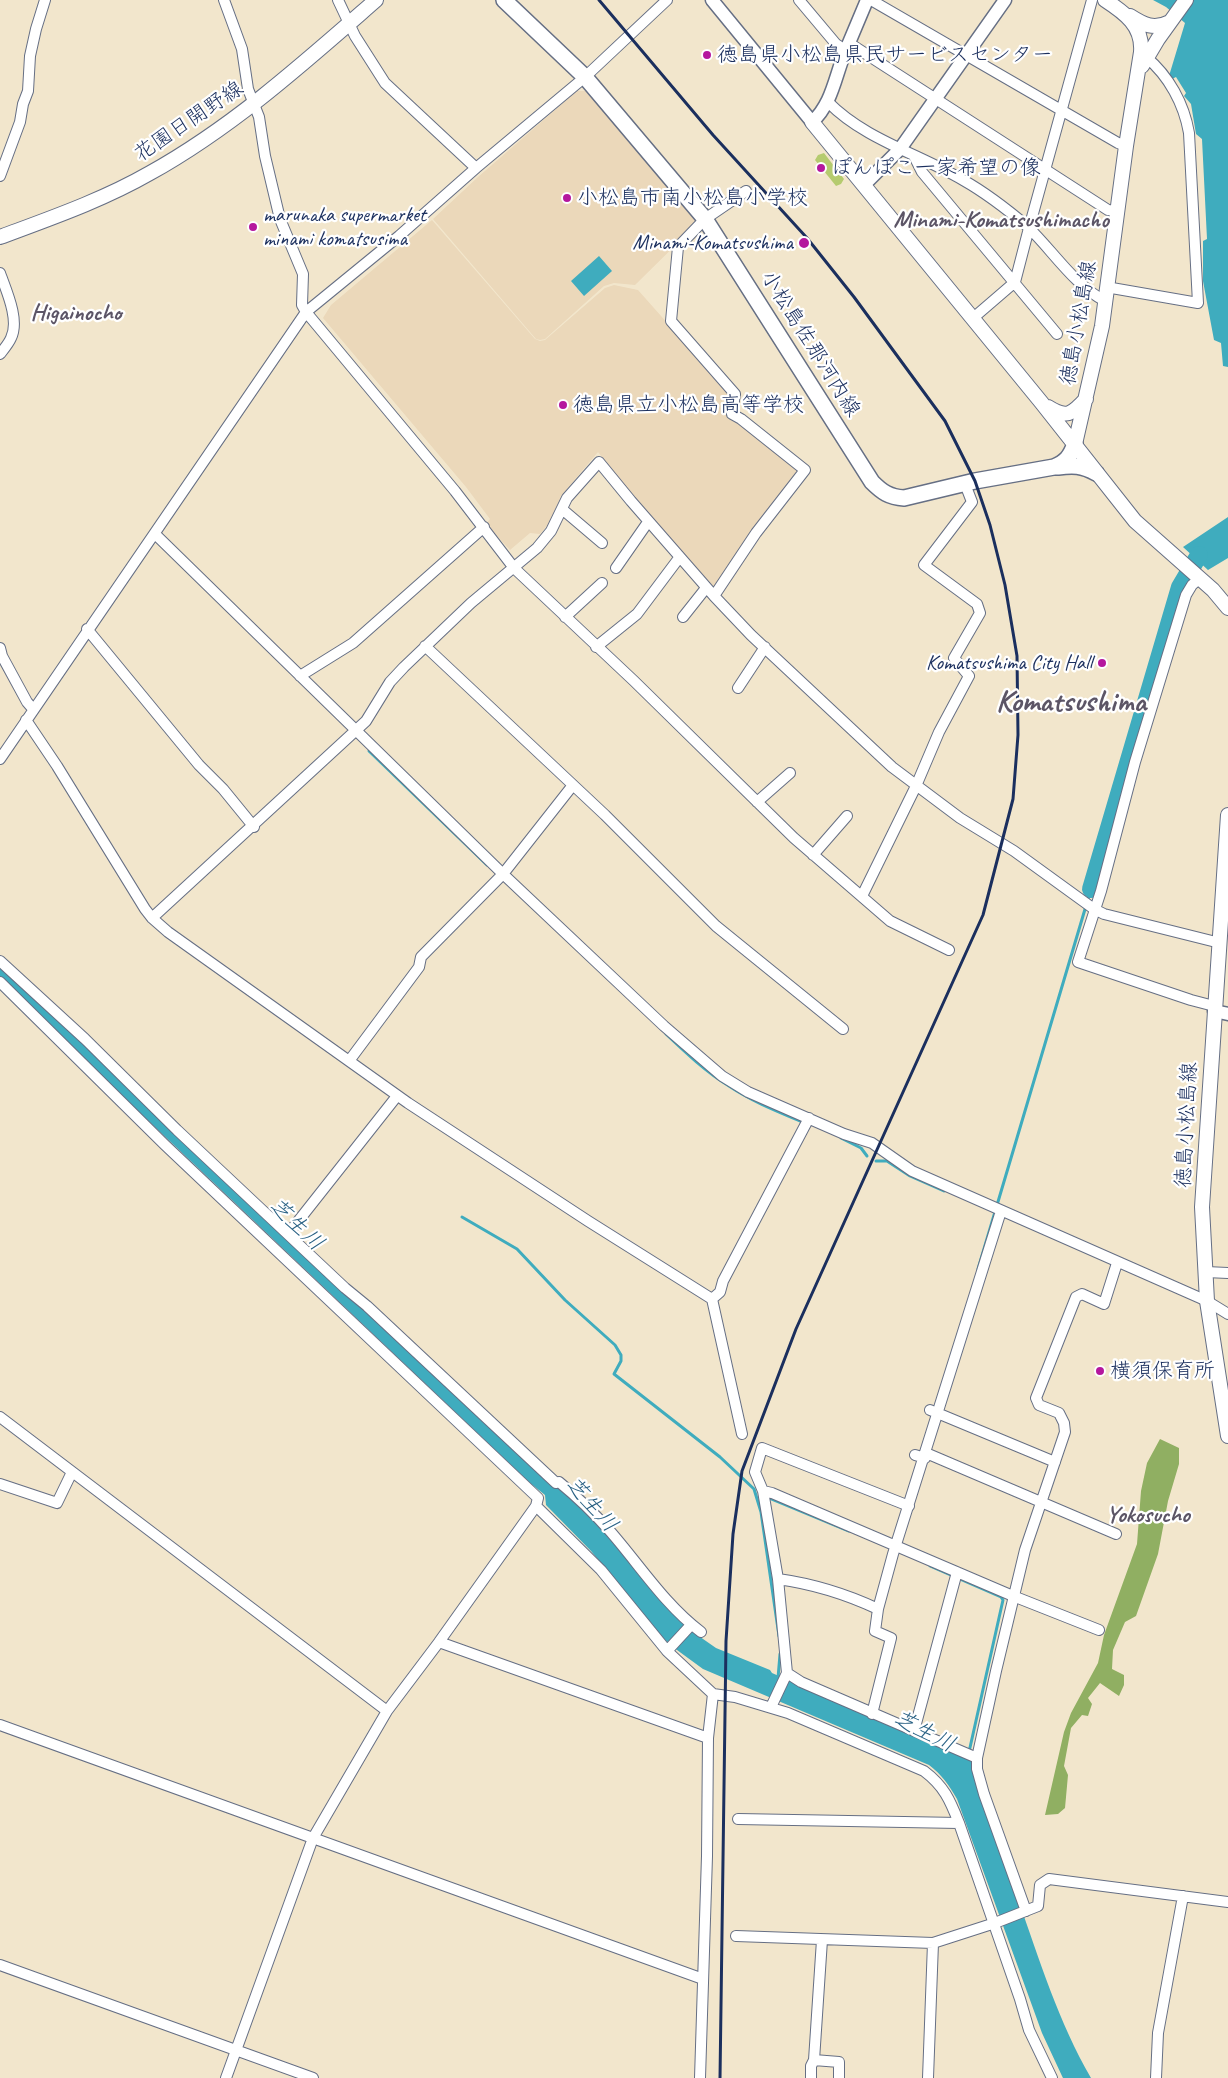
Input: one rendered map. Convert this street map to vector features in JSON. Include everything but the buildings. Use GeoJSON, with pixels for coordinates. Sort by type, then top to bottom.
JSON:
{"type":"FeatureCollection","features":[{"type":"Feature","properties":{"kind":"main road","name":"花園日開野線"},"geometry":{"type":"LineString","coordinates":[[0,237],[90,203],[150,174],[208,137],[255,103],[376,0]]}},
{"type":"Feature","properties":{"kind":"main road","name":"小松島佐那河内線"},"geometry":{"type":"LineString","coordinates":[[504,0],[584,77],[705,219],[872,482],[881,491],[891,497],[904,498],[965,484],[1074,465],[1084,466],[1096,473]]}},
{"type":"Feature","properties":{"kind":"main road","name":"徳島小松島線"},"geometry":{"type":"LineString","coordinates":[[1075,444],[1102,326],[1126,146],[1141,60],[1141,37],[1133,23],[1123,12],[1105,0]]}},
{"type":"Feature","properties":{"kind":"main road"},"geometry":{"type":"LineString","coordinates":[[1137,76],[1146,58],[1186,0]]}},
{"type":"Feature","properties":{"kind":"main road"},"geometry":{"type":"LineString","coordinates":[[1123,12],[1151,27],[1162,26],[1172,19]]}},
{"type":"Feature","properties":{"kind":"main road"},"geometry":{"type":"LineString","coordinates":[[812,122],[1041,402],[1135,521],[1213,590],[1228,608]]}},
{"type":"Feature","properties":{"kind":"main road"},"geometry":{"type":"LineString","coordinates":[[1041,402],[1056,412],[1064,414],[1076,409],[1086,398]]}},
{"type":"Feature","properties":{"kind":"main road"},"geometry":{"type":"LineString","coordinates":[[1054,467],[1064,463],[1070,456],[1075,444]]}},
{"type":"Feature","properties":{"kind":"main road","name":"徳島小松島線"},"geometry":{"type":"LineString","coordinates":[[1228,815],[1202,1207],[1207,1301],[1228,1436]]}},
{"type":"Feature","properties":{"kind":"street"},"geometry":{"type":"LineString","coordinates":[[0,176],[20,122],[23,104],[28,91],[30,56],[45,0]]}},
{"type":"Feature","properties":{"kind":"street"},"geometry":{"type":"LineString","coordinates":[[224,0],[242,49],[248,89],[259,117],[265,156],[280,218],[303,274],[302,304],[306,312],[484,527],[514,568],[631,678],[813,855],[890,921],[950,950]]}},
{"type":"Feature","properties":{"kind":"street"},"geometry":{"type":"LineString","coordinates":[[338,0],[354,36],[385,83],[476,168]]}},
{"type":"Feature","properties":{"kind":"street"},"geometry":{"type":"LineString","coordinates":[[0,759],[87,629],[155,534],[306,312],[399,236],[584,77],[667,0]]}},
{"type":"Feature","properties":{"kind":"street"},"geometry":{"type":"LineString","coordinates":[[712,0],[812,122],[821,114],[828,102],[847,46],[867,0]]}},
{"type":"Feature","properties":{"kind":"street"},"geometry":{"type":"LineString","coordinates":[[799,0],[836,44],[847,46],[935,98],[1108,210],[1118,211]]}},
{"type":"Feature","properties":{"kind":"street"},"geometry":{"type":"LineString","coordinates":[[871,0],[1126,146]]}},
{"type":"Feature","properties":{"kind":"street"},"geometry":{"type":"LineString","coordinates":[[864,185],[900,149],[1004,0]]}},
{"type":"Feature","properties":{"kind":"street"},"geometry":{"type":"LineString","coordinates":[[972,319],[1015,282],[1028,228],[1092,0]]}},
{"type":"Feature","properties":{"kind":"street"},"geometry":{"type":"LineString","coordinates":[[828,102],[854,123],[900,149],[963,180],[1006,208],[1028,228],[1091,294],[1198,303],[1189,133],[1186,114],[1156,65],[1146,58]]}},
{"type":"Feature","properties":{"kind":"street"},"geometry":{"type":"LineString","coordinates":[[914,156],[922,172],[1058,334]]}},
{"type":"Feature","properties":{"kind":"street"},"geometry":{"type":"LineString","coordinates":[[714,596],[756,533],[806,470],[732,414],[735,394],[671,321],[678,247],[705,219],[746,191]]}},
{"type":"Feature","properties":{"kind":"street"},"geometry":{"type":"LineString","coordinates":[[0,274],[9,297],[14,328],[11,338],[0,354]]}},
{"type":"Feature","properties":{"kind":"street"},"geometry":{"type":"LineString","coordinates":[[152,918],[355,732],[366,721],[390,682],[425,646],[471,603],[537,548],[551,531],[566,498],[600,462],[648,522],[706,588],[765,647],[892,767],[916,786],[1104,914],[1220,943]]}},
{"type":"Feature","properties":{"kind":"street"},"geometry":{"type":"LineString","coordinates":[[862,896],[916,786],[939,732],[969,676],[954,658],[980,613],[977,604],[924,565],[972,502],[965,484]]}},
{"type":"Feature","properties":{"kind":"street"},"geometry":{"type":"LineString","coordinates":[[562,509],[602,544]]}},
{"type":"Feature","properties":{"kind":"street"},"geometry":{"type":"LineString","coordinates":[[616,568],[648,522]]}},
{"type":"Feature","properties":{"kind":"street"},"geometry":{"type":"LineString","coordinates":[[300,676],[353,644],[484,527]]}},
{"type":"Feature","properties":{"kind":"street"},"geometry":{"type":"LineString","coordinates":[[155,534],[501,877],[664,1026],[722,1076],[748,1092],[807,1121],[872,1143],[912,1171],[1207,1301],[1228,1314]]}},
{"type":"Feature","properties":{"kind":"street"},"geometry":{"type":"LineString","coordinates":[[596,647],[637,614],[679,558]]}},
{"type":"Feature","properties":{"kind":"street"},"geometry":{"type":"LineString","coordinates":[[1199,577],[1186,596],[1135,762],[1078,962],[1228,1014]]}},
{"type":"Feature","properties":{"kind":"street"},"geometry":{"type":"LineString","coordinates":[[565,616],[602,583]]}},
{"type":"Feature","properties":{"kind":"street"},"geometry":{"type":"LineString","coordinates":[[683,617],[706,588]]}},
{"type":"Feature","properties":{"kind":"street"},"geometry":{"type":"LineString","coordinates":[[87,629],[193,758],[223,789],[254,826]]}},
{"type":"Feature","properties":{"kind":"street"},"geometry":{"type":"LineString","coordinates":[[425,646],[573,785],[716,926],[843,1029]]}},
{"type":"Feature","properties":{"kind":"street"},"geometry":{"type":"LineString","coordinates":[[738,688],[765,647]]}},
{"type":"Feature","properties":{"kind":"street"},"geometry":{"type":"LineString","coordinates":[[0,648],[27,702],[33,709]]}},
{"type":"Feature","properties":{"kind":"street"},"geometry":{"type":"LineString","coordinates":[[26,720],[62,773],[152,918],[271,1007],[397,1096],[566,1207],[712,1299],[742,1434]]}},
{"type":"Feature","properties":{"kind":"street"},"geometry":{"type":"LineString","coordinates":[[757,802],[790,773]]}},
{"type":"Feature","properties":{"kind":"street"},"geometry":{"type":"LineString","coordinates":[[349,1061],[419,968],[421,957],[501,877],[573,785]]}},
{"type":"Feature","properties":{"kind":"street"},"geometry":{"type":"LineString","coordinates":[[813,855],[846,816]]}},
{"type":"Feature","properties":{"kind":"street"},"geometry":{"type":"LineString","coordinates":[[0,961],[85,1039],[177,1130],[544,1473],[556,1483],[559,1482],[572,1492],[608,1529],[644,1574],[690,1626],[701,1632]]}},
{"type":"Feature","properties":{"kind":"street"},"geometry":{"type":"LineString","coordinates":[[0,982],[165,1145],[538,1498],[536,1506],[387,1711],[313,1838],[226,2078]]}},
{"type":"Feature","properties":{"kind":"street"},"geometry":{"type":"LineString","coordinates":[[288,1234],[397,1096]]}},
{"type":"Feature","properties":{"kind":"street"},"geometry":{"type":"LineString","coordinates":[[712,1299],[720,1292],[723,1281],[807,1121]]}},
{"type":"Feature","properties":{"kind":"street"},"geometry":{"type":"LineString","coordinates":[[872,1714],[891,1638],[875,1631],[878,1609],[906,1505],[998,1209]]}},
{"type":"Feature","properties":{"kind":"street"},"geometry":{"type":"LineString","coordinates":[[1024,1911],[972,1756],[1013,1596],[1041,1502],[1065,1432],[1064,1423],[1059,1413],[1039,1405],[1036,1398],[1076,1297],[1082,1294],[1104,1304],[1117,1262]]}},
{"type":"Feature","properties":{"kind":"street"},"geometry":{"type":"LineString","coordinates":[[1206,1272],[1228,1273]]}},
{"type":"Feature","properties":{"kind":"street"},"geometry":{"type":"LineString","coordinates":[[934,1412],[1055,1462]]}},
{"type":"Feature","properties":{"kind":"street"},"geometry":{"type":"LineString","coordinates":[[0,1417],[387,1711]]}},
{"type":"Feature","properties":{"kind":"street"},"geometry":{"type":"LineString","coordinates":[[772,1706],[786,1674],[778,1579],[763,1491],[755,1472],[762,1448],[906,1505]]}},
{"type":"Feature","properties":{"kind":"street"},"geometry":{"type":"LineString","coordinates":[[922,1456],[1041,1502],[1116,1534]]}},
{"type":"Feature","properties":{"kind":"street"},"geometry":{"type":"LineString","coordinates":[[0,1484],[57,1503],[72,1472]]}},
{"type":"Feature","properties":{"kind":"street"},"geometry":{"type":"LineString","coordinates":[[763,1491],[772,1493],[956,1576],[1099,1630]]}},
{"type":"Feature","properties":{"kind":"street"},"geometry":{"type":"LineString","coordinates":[[536,1506],[601,1570],[668,1650],[713,1694],[772,1706],[924,1771],[938,1781],[949,1798],[959,1823],[996,1923],[1029,2030],[1052,2078]]}},
{"type":"Feature","properties":{"kind":"street"},"geometry":{"type":"LineString","coordinates":[[914,1732],[956,1576]]}},
{"type":"Feature","properties":{"kind":"street"},"geometry":{"type":"LineString","coordinates":[[778,1579],[803,1583],[845,1594],[878,1609]]}},
{"type":"Feature","properties":{"kind":"street"},"geometry":{"type":"LineString","coordinates":[[668,1650],[690,1626]]}},
{"type":"Feature","properties":{"kind":"street"},"geometry":{"type":"LineString","coordinates":[[439,1642],[708,1738]]}},
{"type":"Feature","properties":{"kind":"street"},"geometry":{"type":"LineString","coordinates":[[786,1674],[872,1714],[972,1756]]}},
{"type":"Feature","properties":{"kind":"street"},"geometry":{"type":"LineString","coordinates":[[700,2078],[707,1856],[708,1738],[713,1694]]}},
{"type":"Feature","properties":{"kind":"street"},"geometry":{"type":"LineString","coordinates":[[0,1725],[703,1978]]}},
{"type":"Feature","properties":{"kind":"street"},"geometry":{"type":"LineString","coordinates":[[738,1818],[959,1823]]}},
{"type":"Feature","properties":{"kind":"street"},"geometry":{"type":"LineString","coordinates":[[736,1936],[932,1943],[996,1923],[1038,1906],[1040,1885],[1049,1879],[1228,1902]]}},
{"type":"Feature","properties":{"kind":"street"},"geometry":{"type":"LineString","coordinates":[[1156,2078],[1160,2019],[1183,1896]]}},
{"type":"Feature","properties":{"kind":"street"},"geometry":{"type":"LineString","coordinates":[[811,2078],[811,2066],[814,2060],[822,1940]]}},
{"type":"Feature","properties":{"kind":"street"},"geometry":{"type":"LineString","coordinates":[[928,2078],[932,1943]]}},
{"type":"Feature","properties":{"kind":"street"},"geometry":{"type":"LineString","coordinates":[[0,1965],[312,2078]]}},
{"type":"Feature","properties":{"kind":"street"},"geometry":{"type":"LineString","coordinates":[[814,2060],[839,2062],[839,2078]]}},
{"type":"Feature","properties":{"kind":"shaded area","name":"小松島市南小松島小学校"},"geometry":{"type":"Polygon","coordinates":[[[577,91],[585,91],[621,128],[699,222],[635,285],[614,283],[604,286],[545,339],[540,340],[536,339],[433,219],[577,91]]]}},
{"type":"Feature","properties":{"kind":"shaded area","name":"徳島県立小松島高等学校"},"geometry":{"type":"Polygon","coordinates":[[[432,220],[535,339],[540,341],[545,340],[605,288],[614,285],[638,290],[732,396],[726,414],[732,421],[738,422],[800,472],[714,589],[640,506],[598,452],[561,496],[551,521],[540,534],[530,533],[510,550],[486,524],[490,519],[466,487],[323,318],[331,305],[432,220]]]}},
{"type":"Feature","properties":{"kind":"green space"},"geometry":{"type":"Polygon","coordinates":[[[824,153],[844,179],[841,184],[836,186],[815,160],[818,155],[824,153]]]}},
{"type":"Feature","properties":{"kind":"green space"},"geometry":{"type":"Polygon","coordinates":[[[1160,1439],[1179,1448],[1179,1464],[1168,1501],[1158,1554],[1136,1616],[1125,1622],[1113,1650],[1112,1669],[1124,1675],[1124,1685],[1119,1696],[1100,1683],[1088,1698],[1092,1704],[1088,1716],[1082,1715],[1071,1728],[1064,1766],[1068,1775],[1065,1808],[1058,1814],[1045,1815],[1064,1732],[1071,1713],[1098,1663],[1104,1635],[1137,1544],[1141,1491],[1147,1463],[1160,1439]]]}},
{"type":"Feature","properties":{"kind":"water"},"geometry":{"type":"Polygon","coordinates":[[[1153,0],[1228,0],[1228,367],[1223,366],[1221,343],[1214,340],[1203,281],[1203,241],[1207,239],[1202,139],[1196,134],[1191,104],[1184,96],[1186,93],[1176,77],[1172,79],[1169,76],[1185,23],[1166,7],[1153,0]]]}},
{"type":"Feature","properties":{"kind":"water"},"geometry":{"type":"Polygon","coordinates":[[[599,256],[612,271],[584,296],[571,281],[599,256]]]}},
{"type":"Feature","properties":{"kind":"water"},"geometry":{"type":"Polygon","coordinates":[[[1228,517],[1228,558],[1208,570],[1183,547],[1228,517]]]}},
{"type":"Feature","properties":{"kind":"water"},"geometry":{"type":"Polygon","coordinates":[[[0,964],[558,1485],[608,1534],[693,1632],[716,1648],[770,1670],[772,1673],[973,1761],[982,1796],[1050,1990],[1069,2035],[1091,2078],[1063,2078],[1042,2033],[957,1799],[938,1773],[929,1765],[703,1669],[664,1639],[591,1551],[546,1505],[545,1495],[530,1483],[118,1092],[0,976],[0,964]]]}},
{"type":"Feature","properties":{"kind":"waterway"},"geometry":{"type":"LineString","coordinates":[[1091,889],[1180,587],[1199,555]]}},
{"type":"Feature","properties":{"kind":"waterway"},"geometry":{"type":"LineString","coordinates":[[369,751],[487,865]]}},
{"type":"Feature","properties":{"kind":"waterway"},"geometry":{"type":"LineString","coordinates":[[978,1269],[1091,889]]}},
{"type":"Feature","properties":{"kind":"waterway"},"geometry":{"type":"LineString","coordinates":[[666,1034],[704,1068],[738,1092],[805,1123]]}},
{"type":"Feature","properties":{"kind":"waterway"},"geometry":{"type":"LineString","coordinates":[[841,1138],[861,1148],[867,1156]]}},
{"type":"Feature","properties":{"kind":"waterway"},"geometry":{"type":"LineString","coordinates":[[876,1161],[887,1161],[910,1176],[944,1191]]}},
{"type":"Feature","properties":{"kind":"waterway"},"geometry":{"type":"LineString","coordinates":[[462,1217],[517,1249],[565,1300],[615,1345],[621,1355],[621,1361],[614,1374],[720,1457],[754,1489],[761,1512],[779,1636]]}},
{"type":"Feature","properties":{"kind":"waterway"},"geometry":{"type":"LineString","coordinates":[[767,1497],[849,1531]]}},
{"type":"Feature","properties":{"kind":"waterway"},"geometry":{"type":"LineString","coordinates":[[930,1566],[1001,1597],[1003,1600],[969,1752]]}},
{"type":"Feature","properties":{"kind":"waterway"},"geometry":{"type":"LineString","coordinates":[[778,1678],[780,1654]]}},
{"type":"Feature","properties":{"kind":"railway"},"geometry":{"type":"LineString","coordinates":[[599,0],[713,135],[807,238],[854,297],[945,421],[975,481],[990,525],[1005,585],[1017,656],[1018,735],[1013,799],[983,915],[796,1329],[742,1471],[733,1534],[726,1641],[720,2078]]}},
{"type":"Feature","properties":{"kind":"place","name":"徳島県小松島県民サービスセンター"},"geometry":{"type":"Point","coordinates":[707,55]}},
{"type":"Feature","properties":{"kind":"place","name":"ぽんぽこ一家希望の像"},"geometry":{"type":"Point","coordinates":[821,168]}},
{"type":"Feature","properties":{"kind":"place","name":"小松島市南小松島小学校"},"geometry":{"type":"Point","coordinates":[567,198]}},
{"type":"Feature","properties":{"kind":"place","name":"marunaka supermarket minami komatsusima"},"geometry":{"type":"Point","coordinates":[253,227]}},
{"type":"Feature","properties":{"kind":"place","name":"Minami-Komatsushima"},"geometry":{"type":"Point","coordinates":[804,243]}},
{"type":"Feature","properties":{"kind":"place","name":"徳島県立小松島高等学校"},"geometry":{"type":"Point","coordinates":[563,405]}},
{"type":"Feature","properties":{"kind":"place","name":"Komatsushima City Hall"},"geometry":{"type":"Point","coordinates":[1102,663]}},
{"type":"Feature","properties":{"kind":"place","name":"横須保育所"},"geometry":{"type":"Point","coordinates":[1100,1371]}},
{"type":"Feature","properties":{"kind":"district","name":"Minami-Komatsushimacho"},"geometry":{"type":"Point","coordinates":[1001,221]}},
{"type":"Feature","properties":{"kind":"district","name":"Higainocho"},"geometry":{"type":"Point","coordinates":[76,314]}},
{"type":"Feature","properties":{"kind":"district","name":"Komatsushima"},"geometry":{"type":"Point","coordinates":[1071,703]}},
{"type":"Feature","properties":{"kind":"district","name":"Yokosucho"},"geometry":{"type":"Point","coordinates":[1148,1516]}},
{"type":"Feature","properties":{"kind":"water label","name":"芝生川"},"geometry":{"type":"Point","coordinates":[296,1225]}},
{"type":"Feature","properties":{"kind":"water label","name":"芝生川"},"geometry":{"type":"Point","coordinates":[591,1505]}},
{"type":"Feature","properties":{"kind":"water label","name":"芝生川"},"geometry":{"type":"Point","coordinates":[924,1732]}}]}
